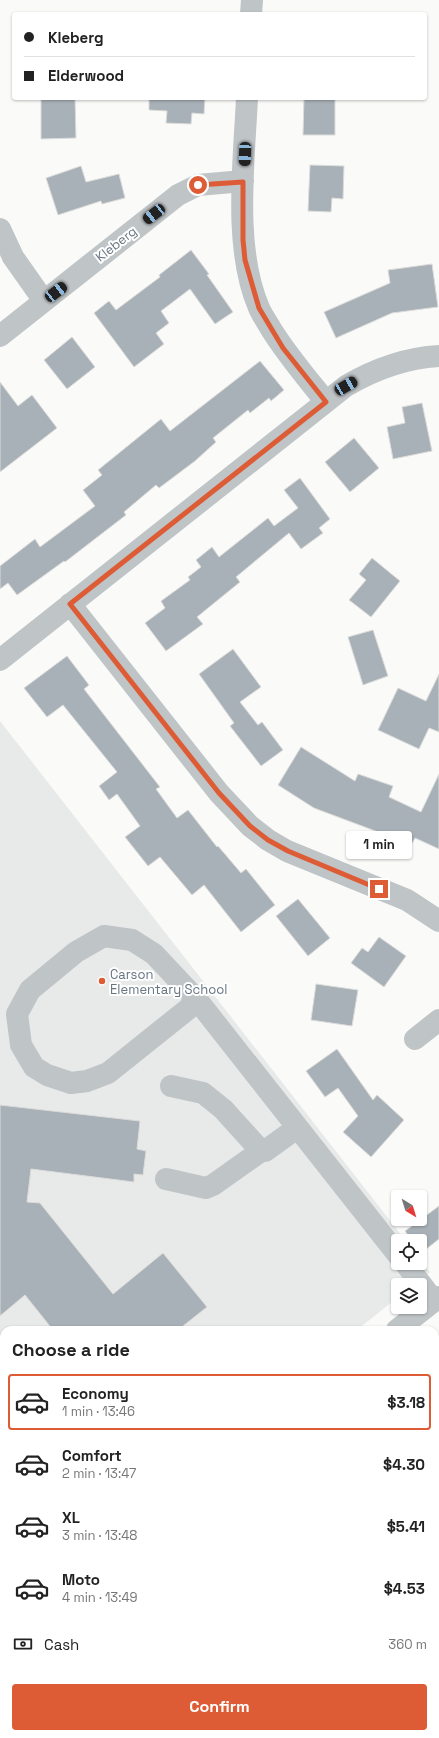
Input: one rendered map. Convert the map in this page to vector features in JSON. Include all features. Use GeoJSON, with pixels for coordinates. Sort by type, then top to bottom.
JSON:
{"type":"FeatureCollection","features":[{"type":"Feature","properties":{"kind":"street"},"geometry":{"type":"LineString","coordinates":[[251,12],[252,0]]}},
{"type":"Feature","properties":{"kind":"street"},"geometry":{"type":"LineString","coordinates":[[247,100],[243,182],[243,240],[245,260],[259,308],[283,348],[326,402]]}},
{"type":"Feature","properties":{"kind":"street","name":"Kleberg"},"geometry":{"type":"LineString","coordinates":[[0,336],[178,195],[198,185],[243,182]]}},
{"type":"Feature","properties":{"kind":"street"},"geometry":{"type":"LineString","coordinates":[[0,229],[13,257],[44,301]]}},
{"type":"Feature","properties":{"kind":"street"},"geometry":{"type":"LineString","coordinates":[[0,660],[346,386],[384,366],[401,361],[439,356]]}},
{"type":"Feature","properties":{"kind":"street"},"geometry":{"type":"LineString","coordinates":[[70,604],[219,793],[250,826],[268,840],[288,851],[407,900],[439,921]]}},
{"type":"Feature","properties":{"kind":"street"},"geometry":{"type":"LineString","coordinates":[[198,1001],[108,1073],[87,1081],[72,1083],[47,1075],[34,1067],[21,1045],[17,1014],[30,990],[76,952],[104,936],[132,940],[154,954],[198,1001],[391,1246]]}},
{"type":"Feature","properties":{"kind":"street"},"geometry":{"type":"LineString","coordinates":[[415,1039],[439,1020]]}},
{"type":"Feature","properties":{"kind":"street"},"geometry":{"type":"LineString","coordinates":[[171,1086],[203,1092],[223,1109],[261,1150]]}},
{"type":"Feature","properties":{"kind":"street"},"geometry":{"type":"LineString","coordinates":[[166,1179],[206,1188],[213,1186],[261,1150],[265,1151],[297,1128]]}},
{"type":"Feature","properties":{"kind":"street"},"geometry":{"type":"LineString","coordinates":[[402,1326],[437,1299],[410,1270]]}},
{"type":"Feature","properties":{"kind":"shaded area","name":"Carson Elementary School"},"geometry":{"type":"Polygon","coordinates":[[[0,721],[391,1222],[391,1226],[394,1226],[401,1234],[391,1234],[391,1270],[427,1270],[427,1268],[430,1272],[422,1278],[391,1278],[391,1303],[362,1326],[0,1326],[0,721]]]}},
{"type":"Feature","properties":{"kind":"building"},"geometry":{"type":"Polygon","coordinates":[[[41,100],[75,100],[76,138],[41,139],[41,100]]]}},
{"type":"Feature","properties":{"kind":"building"},"geometry":{"type":"Polygon","coordinates":[[[149,100],[205,100],[204,114],[192,113],[191,124],[166,123],[167,111],[149,110],[149,100]]]}},
{"type":"Feature","properties":{"kind":"building"},"geometry":{"type":"Polygon","coordinates":[[[304,100],[335,100],[335,135],[303,135],[304,100]]]}},
{"type":"Feature","properties":{"kind":"building"},"geometry":{"type":"Polygon","coordinates":[[[310,165],[344,166],[343,199],[332,198],[331,212],[308,211],[310,165]]]}},
{"type":"Feature","properties":{"kind":"building"},"geometry":{"type":"Polygon","coordinates":[[[81,166],[86,182],[119,174],[125,198],[102,204],[101,201],[58,215],[46,178],[81,166]]]}},
{"type":"Feature","properties":{"kind":"building"},"geometry":{"type":"Polygon","coordinates":[[[191,250],[209,274],[207,275],[233,312],[215,324],[190,289],[161,311],[169,323],[156,333],[164,344],[134,367],[94,313],[109,301],[116,310],[160,277],[159,275],[191,250]]]}},
{"type":"Feature","properties":{"kind":"building"},"geometry":{"type":"Polygon","coordinates":[[[432,264],[438,307],[392,313],[336,338],[324,312],[390,283],[388,270],[432,264]]]}},
{"type":"Feature","properties":{"kind":"building"},"geometry":{"type":"Polygon","coordinates":[[[72,337],[95,367],[67,389],[44,360],[72,337]]]}},
{"type":"Feature","properties":{"kind":"building"},"geometry":{"type":"Polygon","coordinates":[[[260,361],[284,390],[271,401],[269,398],[250,413],[248,410],[213,438],[216,442],[195,461],[159,488],[156,485],[124,512],[126,515],[65,562],[64,561],[17,595],[8,583],[0,589],[0,566],[35,539],[40,547],[95,506],[83,490],[102,475],[98,470],[161,419],[170,431],[260,361]]]}},
{"type":"Feature","properties":{"kind":"building"},"geometry":{"type":"Polygon","coordinates":[[[0,382],[18,406],[32,395],[57,428],[0,472],[0,382]]]}},
{"type":"Feature","properties":{"kind":"building"},"geometry":{"type":"Polygon","coordinates":[[[422,403],[432,451],[393,459],[387,427],[405,423],[402,407],[422,403]]]}},
{"type":"Feature","properties":{"kind":"building"},"geometry":{"type":"Polygon","coordinates":[[[354,438],[379,468],[350,492],[325,462],[354,438]]]}},
{"type":"Feature","properties":{"kind":"building"},"geometry":{"type":"Polygon","coordinates":[[[300,478],[330,519],[319,528],[323,533],[301,549],[289,533],[236,577],[240,582],[197,617],[203,624],[166,651],[145,623],[165,608],[161,601],[190,580],[188,577],[201,567],[196,560],[212,547],[219,557],[268,518],[274,526],[298,508],[284,490],[300,478]]]}},
{"type":"Feature","properties":{"kind":"building"},"geometry":{"type":"Polygon","coordinates":[[[372,558],[400,581],[371,617],[349,600],[366,580],[359,574],[372,558]]]}},
{"type":"Feature","properties":{"kind":"building"},"geometry":{"type":"Polygon","coordinates":[[[373,630],[388,676],[363,685],[348,637],[373,630]]]}},
{"type":"Feature","properties":{"kind":"building"},"geometry":{"type":"Polygon","coordinates":[[[233,649],[261,687],[240,702],[258,725],[262,722],[283,750],[261,766],[230,726],[234,723],[199,674],[233,649]]]}},
{"type":"Feature","properties":{"kind":"building"},"geometry":{"type":"Polygon","coordinates":[[[67,656],[89,685],[84,689],[160,787],[156,789],[177,818],[188,810],[217,847],[218,846],[241,873],[246,869],[275,905],[241,932],[204,885],[192,895],[160,857],[148,866],[125,837],[140,826],[117,794],[109,800],[99,786],[117,772],[63,705],[47,717],[24,688],[67,656]]]}},
{"type":"Feature","properties":{"kind":"building"},"geometry":{"type":"Polygon","coordinates":[[[439,674],[439,732],[429,728],[419,749],[378,730],[398,688],[426,701],[439,674]]]}},
{"type":"Feature","properties":{"kind":"building"},"geometry":{"type":"Polygon","coordinates":[[[301,747],[355,781],[358,774],[393,786],[389,797],[421,812],[439,774],[439,849],[415,838],[410,847],[378,832],[314,808],[278,785],[301,747]]]}},
{"type":"Feature","properties":{"kind":"building"},"geometry":{"type":"Polygon","coordinates":[[[298,899],[330,938],[308,956],[276,916],[298,899]]]}},
{"type":"Feature","properties":{"kind":"building"},"geometry":{"type":"Polygon","coordinates":[[[379,937],[406,956],[384,987],[351,963],[362,948],[368,952],[379,937]]]}},
{"type":"Feature","properties":{"kind":"building"},"geometry":{"type":"Polygon","coordinates":[[[316,984],[358,990],[352,1026],[311,1020],[316,984]]]}},
{"type":"Feature","properties":{"kind":"building"},"geometry":{"type":"Polygon","coordinates":[[[337,1049],[373,1100],[377,1095],[404,1120],[371,1157],[343,1132],[358,1116],[338,1088],[325,1097],[306,1071],[337,1049]]]}},
{"type":"Feature","properties":{"kind":"building"},"geometry":{"type":"Polygon","coordinates":[[[0,1105],[140,1121],[137,1149],[146,1151],[143,1175],[134,1174],[134,1182],[31,1169],[27,1202],[40,1203],[113,1294],[163,1253],[207,1307],[183,1326],[50,1326],[25,1295],[0,1316],[0,1105]]]}},
{"type":"Feature","properties":{"kind":"building"},"geometry":{"type":"Polygon","coordinates":[[[439,1206],[439,1239],[427,1248],[427,1234],[407,1234],[405,1231],[412,1226],[427,1226],[427,1215],[439,1206]]]}},
{"type":"Feature","properties":{"kind":"place","name":"Carson Elementary School"},"geometry":{"type":"Point","coordinates":[102,981]}},
{"type":"Feature","properties":{"kind":"route"},"geometry":{"type":"LineString","coordinates":[[198,185],[243,182],[243,240],[245,260],[259,308],[283,348],[326,402],[70,604],[219,793],[250,826],[268,840],[308,861],[379,889]]}}]}
